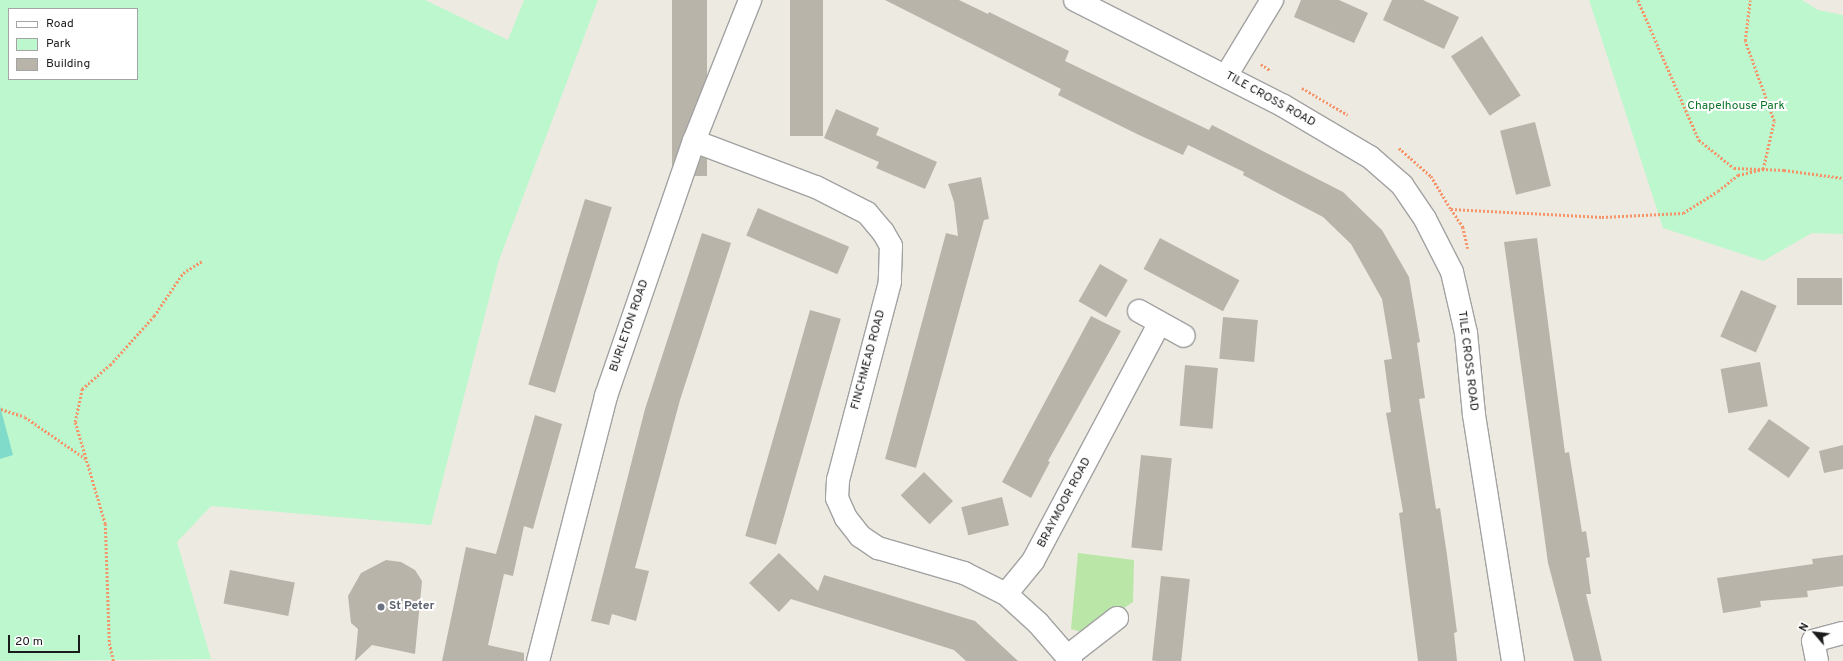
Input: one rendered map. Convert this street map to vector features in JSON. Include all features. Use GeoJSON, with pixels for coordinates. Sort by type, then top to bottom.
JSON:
{"type":"FeatureCollection","features":[{"type":"Feature","properties":{"kind":"street","name":"BURLETON ROAD"},"geometry":{"type":"LineString","coordinates":[[538,661],[606,396],[694,141],[750,0]]}},
{"type":"Feature","properties":{"kind":"street","name":"TILE CROSS ROAD"},"geometry":{"type":"LineString","coordinates":[[1075,0],[1226,76],[1370,157],[1402,185],[1425,219],[1452,272],[1466,333],[1474,415],[1513,661]]}},
{"type":"Feature","properties":{"kind":"street"},"geometry":{"type":"LineString","coordinates":[[1226,76],[1272,0]]}},
{"type":"Feature","properties":{"kind":"street","name":"FINCHMEAD ROAD"},"geometry":{"type":"LineString","coordinates":[[694,141],[816,187],[867,213],[883,232],[891,246],[890,282],[838,480],[837,498],[846,518],[860,536],[878,548],[964,573],[1006,594]]}},
{"type":"Feature","properties":{"kind":"street"},"geometry":{"type":"LineString","coordinates":[[1139,311],[1159,324],[1184,336]]}},
{"type":"Feature","properties":{"kind":"street","name":"BRAYMOOR ROAD"},"geometry":{"type":"LineString","coordinates":[[1006,594],[1033,562],[1159,324]]}},
{"type":"Feature","properties":{"kind":"street"},"geometry":{"type":"LineString","coordinates":[[1006,594],[1069,658],[1117,618]]}},
{"type":"Feature","properties":{"kind":"street"},"geometry":{"type":"LineString","coordinates":[[1817,661],[1813,641],[1843,634]]}},
{"type":"Feature","properties":{"kind":"path"},"geometry":{"type":"LineString","coordinates":[[1638,0],[1699,140],[1734,168],[1763,169],[1843,178]]}},
{"type":"Feature","properties":{"kind":"path"},"geometry":{"type":"LineString","coordinates":[[1750,0],[1746,41],[1774,121],[1763,169]]}},
{"type":"Feature","properties":{"kind":"path"},"geometry":{"type":"LineString","coordinates":[[1242,48],[1276,74]]}},
{"type":"Feature","properties":{"kind":"path"},"geometry":{"type":"LineString","coordinates":[[1296,84],[1350,116]]}},
{"type":"Feature","properties":{"kind":"path"},"geometry":{"type":"LineString","coordinates":[[1395,145],[1431,176],[1451,209],[1602,217],[1683,213],[1718,191],[1738,175],[1763,169]]}},
{"type":"Feature","properties":{"kind":"path"},"geometry":{"type":"LineString","coordinates":[[113,661],[109,642],[105,524],[75,422],[82,389],[110,365],[154,316],[183,273],[202,261]]}},
{"type":"Feature","properties":{"kind":"path"},"geometry":{"type":"LineString","coordinates":[[1,409],[25,417],[86,459]]}},
{"type":"Feature","properties":{"kind":"green space"},"geometry":{"type":"Polygon","coordinates":[[[0,0],[425,0],[508,40],[524,0],[598,0],[499,260],[431,525],[211,506],[177,542],[211,659],[0,661],[0,0]]]}},
{"type":"Feature","properties":{"kind":"green space","name":"Chapelhouse Park"},"geometry":{"type":"Polygon","coordinates":[[[1589,0],[1802,0],[1818,10],[1843,15],[1843,234],[1812,233],[1763,261],[1663,228],[1589,0]]]}},
{"type":"Feature","properties":{"kind":"green space"},"geometry":{"type":"Polygon","coordinates":[[[1078,553],[1134,560],[1133,602],[1092,629],[1081,632],[1071,629],[1078,553]]]}},
{"type":"Feature","properties":{"kind":"shaded area"},"geometry":{"type":"Polygon","coordinates":[[[0,406],[13,455],[0,459],[0,406]]]}},
{"type":"Feature","properties":{"kind":"building"},"geometry":{"type":"Polygon","coordinates":[[[672,0],[707,0],[707,176],[672,176],[672,0]]]}},
{"type":"Feature","properties":{"kind":"building"},"geometry":{"type":"Polygon","coordinates":[[[790,0],[823,0],[823,136],[790,136],[790,0]]]}},
{"type":"Feature","properties":{"kind":"building"},"geometry":{"type":"Polygon","coordinates":[[[885,0],[959,0],[988,14],[989,12],[1069,51],[1065,61],[1209,130],[1212,125],[1343,192],[1382,230],[1409,277],[1420,342],[1417,343],[1425,398],[1419,399],[1436,509],[1440,508],[1447,555],[1457,632],[1454,633],[1457,661],[1418,661],[1399,513],[1403,512],[1386,413],[1391,412],[1384,360],[1392,359],[1382,299],[1351,244],[1323,217],[1243,175],[1244,172],[1188,145],[1183,155],[1139,135],[1058,95],[1061,89],[885,0]]]}},
{"type":"Feature","properties":{"kind":"building"},"geometry":{"type":"Polygon","coordinates":[[[1301,0],[1339,0],[1368,13],[1354,43],[1294,17],[1301,0]]]}},
{"type":"Feature","properties":{"kind":"building"},"geometry":{"type":"Polygon","coordinates":[[[1392,0],[1423,0],[1459,17],[1444,49],[1383,20],[1392,0]]]}},
{"type":"Feature","properties":{"kind":"building"},"geometry":{"type":"Polygon","coordinates":[[[1482,36],[1521,96],[1490,116],[1451,56],[1482,36]]]}},
{"type":"Feature","properties":{"kind":"building"},"geometry":{"type":"Polygon","coordinates":[[[836,109],[879,128],[876,135],[937,162],[925,189],[876,168],[879,162],[824,138],[836,109]]]}},
{"type":"Feature","properties":{"kind":"building"},"geometry":{"type":"Polygon","coordinates":[[[1535,122],[1551,186],[1516,195],[1500,131],[1535,122]]]}},
{"type":"Feature","properties":{"kind":"building"},"geometry":{"type":"Polygon","coordinates":[[[981,177],[989,219],[984,220],[916,468],[885,459],[946,233],[958,236],[954,202],[948,184],[981,177]]]}},
{"type":"Feature","properties":{"kind":"building"},"geometry":{"type":"Polygon","coordinates":[[[585,199],[612,207],[555,393],[528,385],[585,199]]]}},
{"type":"Feature","properties":{"kind":"building"},"geometry":{"type":"Polygon","coordinates":[[[758,208],[849,247],[837,274],[746,236],[758,208]]]}},
{"type":"Feature","properties":{"kind":"building"},"geometry":{"type":"Polygon","coordinates":[[[702,233],[731,243],[680,400],[635,568],[649,571],[636,621],[612,614],[609,625],[591,621],[645,409],[702,233]]]}},
{"type":"Feature","properties":{"kind":"building"},"geometry":{"type":"Polygon","coordinates":[[[1160,238],[1239,280],[1223,311],[1144,269],[1160,238]]]}},
{"type":"Feature","properties":{"kind":"building"},"geometry":{"type":"Polygon","coordinates":[[[1537,238],[1565,453],[1569,452],[1582,532],[1586,531],[1590,557],[1586,558],[1591,594],[1586,594],[1602,661],[1574,661],[1548,563],[1504,242],[1537,238]]]}},
{"type":"Feature","properties":{"kind":"building"},"geometry":{"type":"Polygon","coordinates":[[[1100,264],[1128,280],[1106,317],[1078,301],[1100,264]]]}},
{"type":"Feature","properties":{"kind":"building"},"geometry":{"type":"Polygon","coordinates":[[[1797,278],[1842,278],[1842,305],[1797,305],[1797,278]]]}},
{"type":"Feature","properties":{"kind":"building"},"geometry":{"type":"Polygon","coordinates":[[[1741,290],[1777,306],[1756,352],[1720,337],[1741,290]]]}},
{"type":"Feature","properties":{"kind":"building"},"geometry":{"type":"Polygon","coordinates":[[[810,310],[841,319],[776,545],[745,536],[810,310]]]}},
{"type":"Feature","properties":{"kind":"building"},"geometry":{"type":"Polygon","coordinates":[[[1091,316],[1121,331],[1048,461],[1050,462],[1031,498],[1002,482],[1091,316]]]}},
{"type":"Feature","properties":{"kind":"building"},"geometry":{"type":"Polygon","coordinates":[[[1223,317],[1258,320],[1254,362],[1219,359],[1223,317]]]}},
{"type":"Feature","properties":{"kind":"building"},"geometry":{"type":"Polygon","coordinates":[[[1760,362],[1768,406],[1728,413],[1721,369],[1760,362]]]}},
{"type":"Feature","properties":{"kind":"building"},"geometry":{"type":"Polygon","coordinates":[[[1185,365],[1218,368],[1213,429],[1180,426],[1185,365]]]}},
{"type":"Feature","properties":{"kind":"building"},"geometry":{"type":"Polygon","coordinates":[[[535,415],[562,424],[533,529],[524,526],[513,576],[504,574],[488,645],[524,653],[524,661],[442,661],[466,547],[496,554],[535,415]]]}},
{"type":"Feature","properties":{"kind":"building"},"geometry":{"type":"Polygon","coordinates":[[[1769,419],[1810,448],[1789,478],[1748,449],[1769,419]]]}},
{"type":"Feature","properties":{"kind":"building"},"geometry":{"type":"Polygon","coordinates":[[[1843,445],[1843,469],[1824,473],[1819,451],[1843,445]]]}},
{"type":"Feature","properties":{"kind":"building"},"geometry":{"type":"Polygon","coordinates":[[[1141,455],[1172,458],[1162,551],[1131,547],[1141,455]]]}},
{"type":"Feature","properties":{"kind":"building"},"geometry":{"type":"Polygon","coordinates":[[[924,472],[953,501],[930,524],[901,495],[924,472]]]}},
{"type":"Feature","properties":{"kind":"building"},"geometry":{"type":"Polygon","coordinates":[[[1002,497],[1009,525],[968,535],[961,507],[1002,497]]]}},
{"type":"Feature","properties":{"kind":"building"},"geometry":{"type":"Polygon","coordinates":[[[779,553],[818,591],[824,575],[975,621],[1018,661],[966,661],[954,650],[791,599],[779,612],[749,583],[779,553]]]}},
{"type":"Feature","properties":{"kind":"building"},"geometry":{"type":"Polygon","coordinates":[[[1843,555],[1843,586],[1807,591],[1808,597],[1760,601],[1761,607],[1723,613],[1717,578],[1813,564],[1812,559],[1843,555]]]}},
{"type":"Feature","properties":{"kind":"building","name":"St Peter"},"geometry":{"type":"Polygon","coordinates":[[[386,560],[401,562],[415,570],[422,581],[415,654],[372,645],[355,661],[358,629],[351,623],[348,596],[361,573],[386,560]]]}},
{"type":"Feature","properties":{"kind":"building"},"geometry":{"type":"Polygon","coordinates":[[[230,570],[295,583],[288,616],[224,603],[230,570]]]}},
{"type":"Feature","properties":{"kind":"building"},"geometry":{"type":"Polygon","coordinates":[[[1161,576],[1190,579],[1181,661],[1152,661],[1161,576]]]}},
{"type":"Feature","properties":{"kind":"place","name":"St Peter"},"geometry":{"type":"Point","coordinates":[381,607]}}]}
